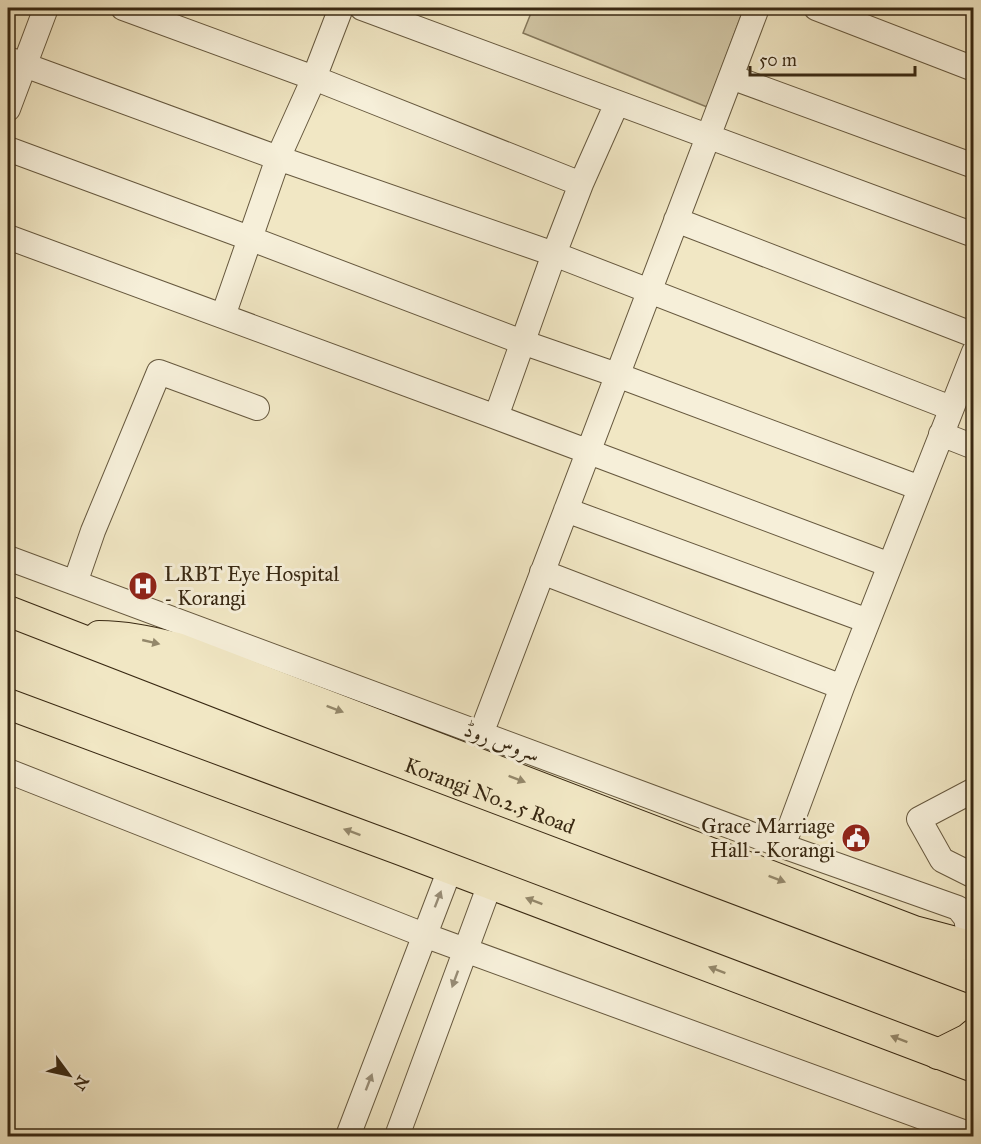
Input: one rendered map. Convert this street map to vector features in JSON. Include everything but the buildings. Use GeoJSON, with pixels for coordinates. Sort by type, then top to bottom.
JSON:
{"type":"FeatureCollection","features":[{"type":"Feature","properties":{"kind":"main road","name":"Korangi No.2.5 Road"},"geometry":{"type":"LineString","coordinates":[[8,611],[974,979]]}},
{"type":"Feature","properties":{"kind":"main road"},"geometry":{"type":"LineString","coordinates":[[72,635],[115,636],[177,648],[914,931],[972,947]]}},
{"type":"Feature","properties":{"kind":"main road"},"geometry":{"type":"LineString","coordinates":[[8,704],[974,1067]]}},
{"type":"Feature","properties":{"kind":"main road"},"geometry":{"type":"LineString","coordinates":[[938,1054],[974,1034]]}},
{"type":"Feature","properties":{"kind":"street"},"geometry":{"type":"LineString","coordinates":[[8,109],[16,62],[46,8]]}},
{"type":"Feature","properties":{"kind":"street"},"geometry":{"type":"LineString","coordinates":[[123,8],[314,78],[581,184]]}},
{"type":"Feature","properties":{"kind":"street"},"geometry":{"type":"LineString","coordinates":[[223,316],[278,158],[314,78],[341,8]]}},
{"type":"Feature","properties":{"kind":"street"},"geometry":{"type":"LineString","coordinates":[[362,8],[974,235]]}},
{"type":"Feature","properties":{"kind":"street"},"geometry":{"type":"LineString","coordinates":[[481,734],[757,8]]}},
{"type":"Feature","properties":{"kind":"street"},"geometry":{"type":"LineString","coordinates":[[816,8],[974,69]]}},
{"type":"Feature","properties":{"kind":"street"},"geometry":{"type":"LineString","coordinates":[[16,62],[278,158],[554,254],[951,408]]}},
{"type":"Feature","properties":{"kind":"street"},"geometry":{"type":"LineString","coordinates":[[731,76],[974,166]]}},
{"type":"Feature","properties":{"kind":"street"},"geometry":{"type":"LineString","coordinates":[[496,417],[554,254],[581,184],[617,103]]}},
{"type":"Feature","properties":{"kind":"street"},"geometry":{"type":"LineString","coordinates":[[8,149],[522,342],[920,488]]}},
{"type":"Feature","properties":{"kind":"street"},"geometry":{"type":"LineString","coordinates":[[676,220],[974,335]]}},
{"type":"Feature","properties":{"kind":"street"},"geometry":{"type":"LineString","coordinates":[[8,237],[890,565]]}},
{"type":"Feature","properties":{"kind":"street"},"geometry":{"type":"LineString","coordinates":[[783,846],[842,687],[974,352]]}},
{"type":"Feature","properties":{"kind":"street"},"geometry":{"type":"LineString","coordinates":[[75,583],[93,531],[159,372],[257,408]]}},
{"type":"Feature","properties":{"kind":"street"},"geometry":{"type":"LineString","coordinates":[[941,434],[974,447]]}},
{"type":"Feature","properties":{"kind":"street"},"geometry":{"type":"LineString","coordinates":[[566,510],[868,621]]}},
{"type":"Feature","properties":{"kind":"street","name":"سروس روڈ"},"geometry":{"type":"LineString","coordinates":[[8,558],[783,846],[958,908],[966,918],[972,947]]}},
{"type":"Feature","properties":{"kind":"street"},"geometry":{"type":"LineString","coordinates":[[542,572],[842,687]]}},
{"type":"Feature","properties":{"kind":"street"},"geometry":{"type":"LineString","coordinates":[[8,771],[424,935],[974,1136]]}},
{"type":"Feature","properties":{"kind":"street"},"geometry":{"type":"LineString","coordinates":[[974,790],[919,819],[942,860],[974,876]]}},
{"type":"Feature","properties":{"kind":"street"},"geometry":{"type":"LineString","coordinates":[[924,896],[942,860]]}},
{"type":"Feature","properties":{"kind":"street"},"geometry":{"type":"LineString","coordinates":[[348,1137],[450,869]]}},
{"type":"Feature","properties":{"kind":"street"},"geometry":{"type":"LineString","coordinates":[[396,1137],[490,884]]}},
{"type":"Feature","properties":{"kind":"shaded area"},"geometry":{"type":"Polygon","coordinates":[[[533,8],[744,8],[707,107],[523,33],[533,8]]]}},
{"type":"Feature","properties":{"kind":"place","name":"LRBT Eye Hospital - Korangi"},"geometry":{"type":"Point","coordinates":[143,586]}},
{"type":"Feature","properties":{"kind":"place","name":"Grace Marriage Hall - Korangi"},"geometry":{"type":"Point","coordinates":[856,838]}}]}
